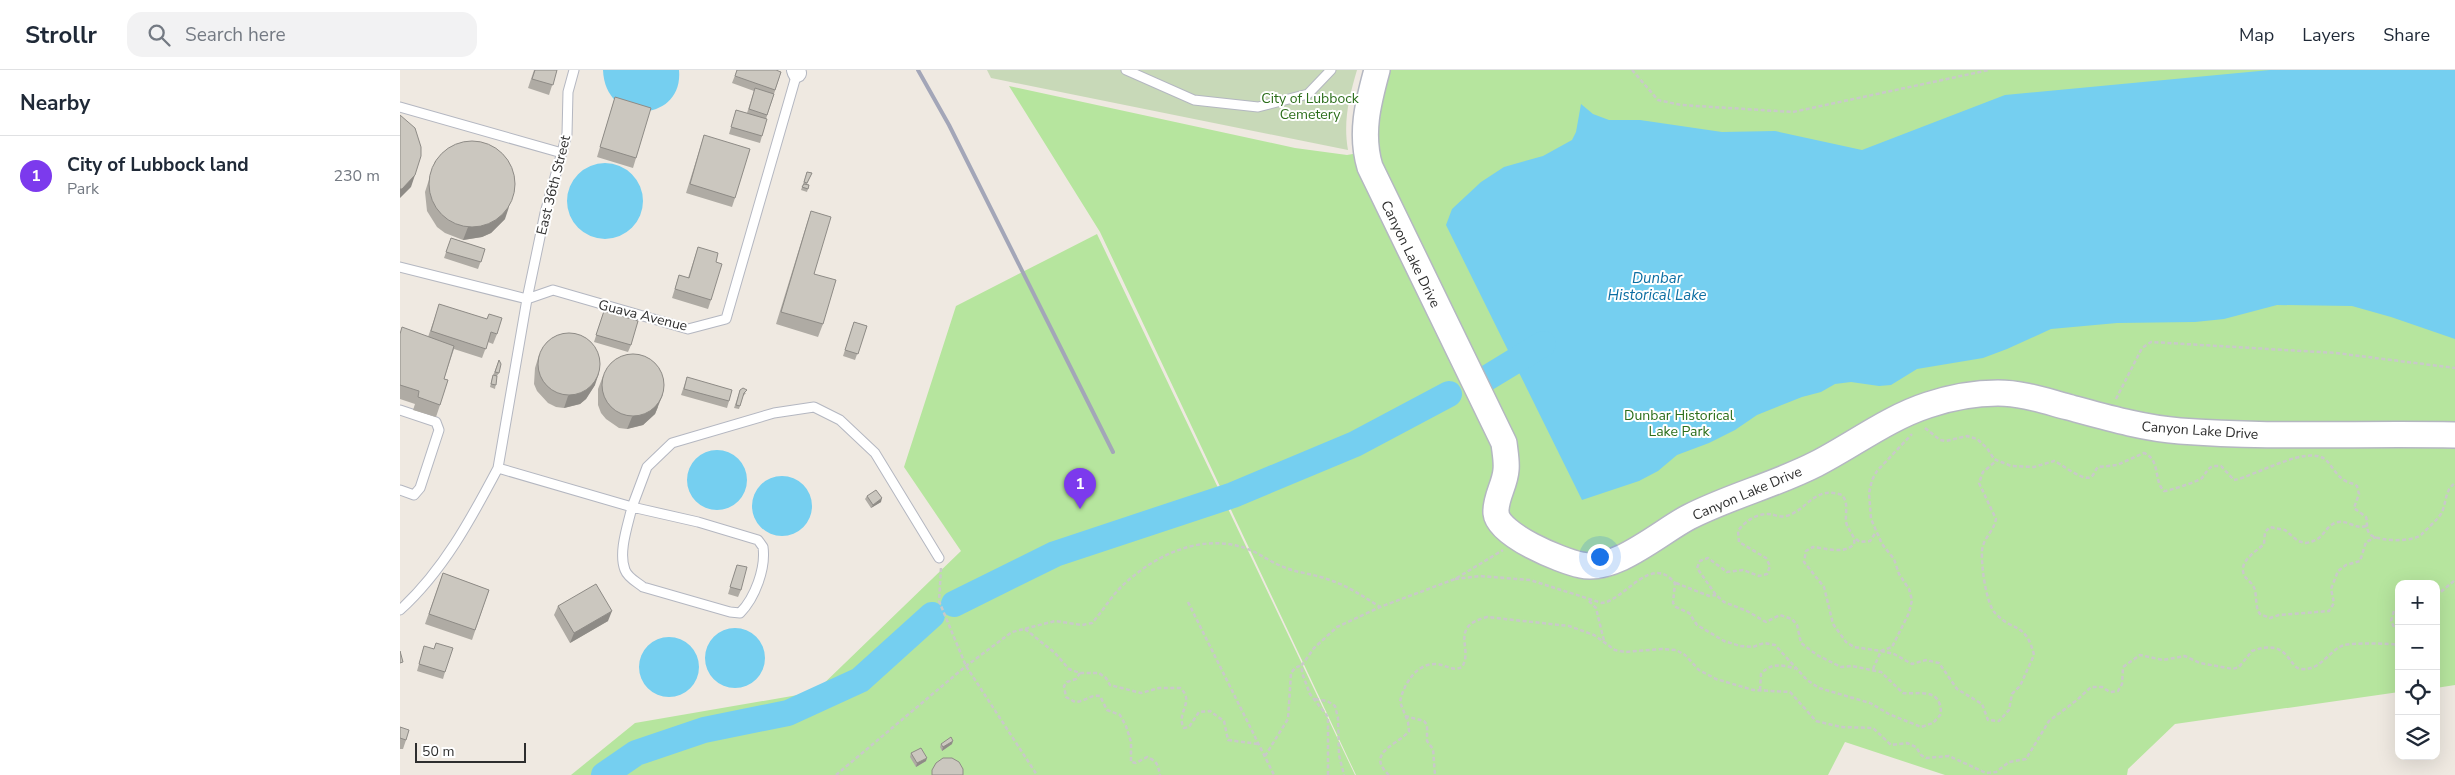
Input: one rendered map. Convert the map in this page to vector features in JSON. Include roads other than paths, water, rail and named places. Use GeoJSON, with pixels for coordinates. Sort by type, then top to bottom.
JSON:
{"type":"FeatureCollection","features":[{"type":"Feature","properties":{"kind":"street","name":"Canyon Lake Drive"},"geometry":{"type":"LineString","coordinates":[[1377,70],[1365,122],[1365,140],[1370,167],[1504,443],[1507,469],[1496,504],[1496,516],[1501,526],[1522,541],[1582,566],[1601,566],[1624,556],[1688,518],[1732,497],[1814,465],[1883,426],[1924,406],[1949,398],[1998,393],[2029,397],[2107,416],[2142,427],[2209,433],[2455,435]]}},
{"type":"Feature","properties":{"kind":"lane","name":"East 36th Street"},"geometry":{"type":"LineString","coordinates":[[400,610],[419,594],[467,527],[498,468],[527,299],[545,213],[567,134],[568,92],[574,70]]}},
{"type":"Feature","properties":{"kind":"lane"},"geometry":{"type":"LineString","coordinates":[[1126,70],[1194,100],[1258,107],[1308,94],[1331,70]]}},
{"type":"Feature","properties":{"kind":"lane","name":"Guava Avenue"},"geometry":{"type":"LineString","coordinates":[[527,299],[552,290],[688,329],[726,319],[796,72]]}},
{"type":"Feature","properties":{"kind":"lane"},"geometry":{"type":"LineString","coordinates":[[400,107],[562,153]]}},
{"type":"Feature","properties":{"kind":"lane"},"geometry":{"type":"LineString","coordinates":[[400,267],[527,299]]}},
{"type":"Feature","properties":{"kind":"lane"},"geometry":{"type":"LineString","coordinates":[[498,468],[632,507],[698,522],[758,540],[763,547],[763,561],[755,588],[746,607],[740,613],[730,612],[643,587],[632,579],[626,570],[623,552],[632,507],[647,467],[672,443],[774,413],[814,407],[840,420],[875,453],[939,558]]}},
{"type":"Feature","properties":{"kind":"lane"},"geometry":{"type":"LineString","coordinates":[[400,410],[436,422],[439,430],[420,488],[414,494],[400,490]]}},
{"type":"Feature","properties":{"kind":"water"},"geometry":{"type":"Polygon","coordinates":[[[603,70],[679,70],[677,88],[670,100],[658,108],[644,111],[629,109],[616,102],[607,89],[603,70]]]}},
{"type":"Feature","properties":{"kind":"water","name":"Dunbar Historical Lake"},"geometry":{"type":"Polygon","coordinates":[[[2270,70],[2455,70],[2455,339],[2352,306],[2277,305],[2224,319],[2195,322],[2117,323],[2051,329],[1983,358],[1917,369],[1891,385],[1879,386],[1851,382],[1835,384],[1821,392],[1802,397],[1757,415],[1735,430],[1709,443],[1677,455],[1658,471],[1639,481],[1582,500],[1446,225],[1452,209],[1481,182],[1504,167],[1543,156],[1572,140],[1576,132],[1581,104],[1593,114],[1609,120],[1640,120],[1722,132],[1775,131],[1862,150],[2005,95],[2270,70]]]}},
{"type":"Feature","properties":{"kind":"water"},"geometry":{"type":"Polygon","coordinates":[[[598,163],[612,163],[626,169],[637,180],[643,194],[640,216],[632,228],[612,239],[598,239],[584,233],[573,222],[567,208],[567,194],[573,180],[584,169],[598,163]]]}},
{"type":"Feature","properties":{"kind":"water"},"geometry":{"type":"Polygon","coordinates":[[[711,450],[723,450],[734,455],[742,463],[747,474],[745,492],[734,505],[723,510],[711,510],[700,505],[692,497],[687,486],[687,474],[692,463],[700,455],[711,450]]]}},
{"type":"Feature","properties":{"kind":"water"},"geometry":{"type":"Polygon","coordinates":[[[776,476],[788,476],[799,481],[807,489],[812,500],[810,518],[799,531],[788,536],[776,536],[765,531],[757,523],[752,512],[752,500],[757,489],[765,481],[776,476]]]}},
{"type":"Feature","properties":{"kind":"water"},"geometry":{"type":"Polygon","coordinates":[[[729,628],[741,628],[752,633],[760,641],[765,652],[763,670],[752,683],[741,688],[729,688],[718,683],[710,675],[705,664],[705,652],[710,641],[718,633],[729,628]]]}},
{"type":"Feature","properties":{"kind":"water"},"geometry":{"type":"Polygon","coordinates":[[[663,637],[675,637],[686,642],[694,650],[699,661],[697,679],[686,692],[675,697],[663,697],[652,692],[644,684],[639,673],[639,661],[644,650],[652,642],[663,637]]]}},
{"type":"Feature","properties":{"kind":"waterway"},"geometry":{"type":"LineString","coordinates":[[1487,378],[1543,344]]}},
{"type":"Feature","properties":{"kind":"waterway"},"geometry":{"type":"LineString","coordinates":[[954,604],[1055,554],[1233,495],[1355,444],[1449,394]]}},
{"type":"Feature","properties":{"kind":"waterway"},"geometry":{"type":"LineString","coordinates":[[604,775],[636,753],[704,730],[788,713],[860,680],[932,615]]}},
{"type":"Feature","properties":{"kind":"railway"},"geometry":{"type":"LineString","coordinates":[[918,70],[949,125],[1113,452]]}},
{"type":"Feature","properties":{"kind":"place","name":"City of Lubbock land"},"geometry":{"type":"Point","coordinates":[1080,509]}},
{"type":"Feature","properties":{"kind":"park label","name":"City of Lubbock Cemetery"},"geometry":{"type":"Point","coordinates":[1310,106]}},
{"type":"Feature","properties":{"kind":"park label","name":"Dunbar Historical Lake Park"},"geometry":{"type":"Point","coordinates":[1679,424]}}]}
